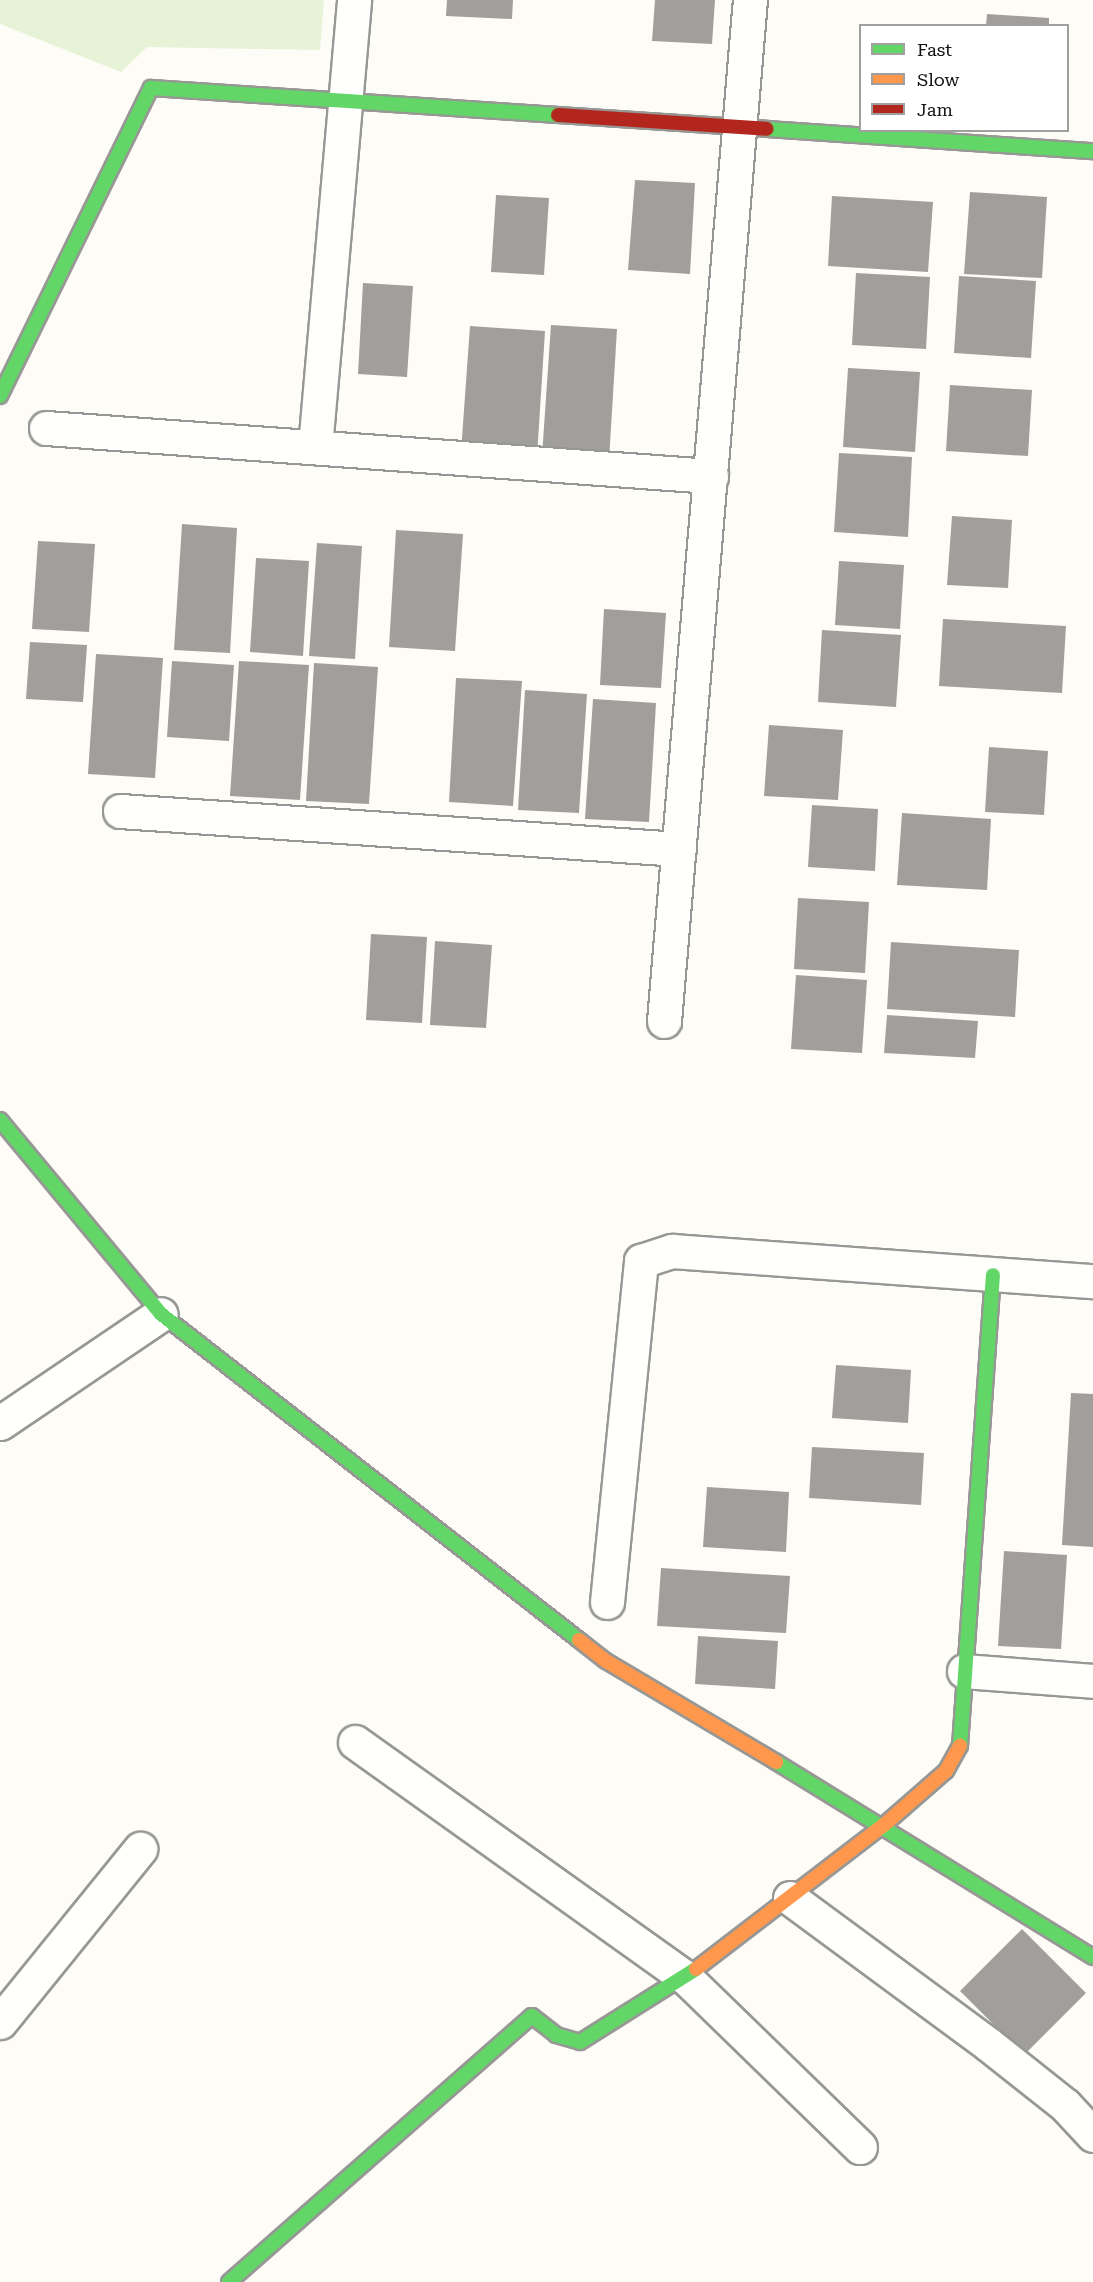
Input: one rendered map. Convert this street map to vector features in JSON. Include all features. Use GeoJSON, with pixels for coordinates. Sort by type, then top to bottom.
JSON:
{"type":"FeatureCollection","features":[{"type":"Feature","properties":{"kind":"street"},"geometry":{"type":"LineString","coordinates":[[315,447],[354,0]]}},
{"type":"Feature","properties":{"kind":"street"},"geometry":{"type":"LineString","coordinates":[[664,1022],[750,0]]}},
{"type":"Feature","properties":{"kind":"street"},"geometry":{"type":"LineString","coordinates":[[0,396],[151,88],[1093,151]]}},
{"type":"Feature","properties":{"kind":"street"},"geometry":{"type":"LineString","coordinates":[[46,428],[711,476]]}},
{"type":"Feature","properties":{"kind":"street"},"geometry":{"type":"LineString","coordinates":[[120,811],[679,849]]}},
{"type":"Feature","properties":{"kind":"street"},"geometry":{"type":"LineString","coordinates":[[0,1120],[161,1314],[606,1661],[884,1825],[1093,1957]]}},
{"type":"Feature","properties":{"kind":"street"},"geometry":{"type":"LineString","coordinates":[[607,1602],[641,1260],[672,1251],[1093,1281]]}},
{"type":"Feature","properties":{"kind":"street"},"geometry":{"type":"LineString","coordinates":[[230,2282],[532,2016],[556,2035],[580,2042],[685,1977],[884,1825],[946,1771],[961,1744],[964,1671],[993,1275]]}},
{"type":"Feature","properties":{"kind":"street"},"geometry":{"type":"LineString","coordinates":[[0,1423],[161,1314]]}},
{"type":"Feature","properties":{"kind":"street"},"geometry":{"type":"LineString","coordinates":[[964,1671],[1093,1681]]}},
{"type":"Feature","properties":{"kind":"street"},"geometry":{"type":"LineString","coordinates":[[355,1742],[685,1977],[860,2147]]}},
{"type":"Feature","properties":{"kind":"street"},"geometry":{"type":"LineString","coordinates":[[0,2022],[140,1849]]}},
{"type":"Feature","properties":{"kind":"street"},"geometry":{"type":"LineString","coordinates":[[790,1898],[988,2044],[1065,2105],[1093,2135]]}},
{"type":"Feature","properties":{"kind":"green space"},"geometry":{"type":"Polygon","coordinates":[[[0,0],[324,0],[320,50],[147,47],[121,72],[0,24],[0,0]]]}},
{"type":"Feature","properties":{"kind":"building"},"geometry":{"type":"Polygon","coordinates":[[[447,0],[513,0],[512,19],[446,16],[447,0]]]}},
{"type":"Feature","properties":{"kind":"building"},"geometry":{"type":"Polygon","coordinates":[[[655,0],[715,0],[712,44],[652,41],[655,0]]]}},
{"type":"Feature","properties":{"kind":"building"},"geometry":{"type":"Polygon","coordinates":[[[987,14],[1049,18],[1049,24],[986,24],[987,14]]]}},
{"type":"Feature","properties":{"kind":"building"},"geometry":{"type":"Polygon","coordinates":[[[635,180],[695,183],[690,274],[628,270],[635,180]]]}},
{"type":"Feature","properties":{"kind":"building"},"geometry":{"type":"Polygon","coordinates":[[[970,192],[1047,197],[1042,278],[964,274],[970,192]]]}},
{"type":"Feature","properties":{"kind":"building"},"geometry":{"type":"Polygon","coordinates":[[[496,195],[549,198],[544,275],[491,272],[496,195]]]}},
{"type":"Feature","properties":{"kind":"building"},"geometry":{"type":"Polygon","coordinates":[[[832,196],[933,202],[928,272],[828,266],[832,196]]]}},
{"type":"Feature","properties":{"kind":"building"},"geometry":{"type":"Polygon","coordinates":[[[856,273],[930,277],[926,349],[852,345],[856,273]]]}},
{"type":"Feature","properties":{"kind":"building"},"geometry":{"type":"Polygon","coordinates":[[[959,276],[1036,281],[1031,358],[954,353],[959,276]]]}},
{"type":"Feature","properties":{"kind":"building"},"geometry":{"type":"Polygon","coordinates":[[[363,283],[413,286],[407,377],[358,374],[363,283]]]}},
{"type":"Feature","properties":{"kind":"building"},"geometry":{"type":"Polygon","coordinates":[[[551,325],[617,329],[609,460],[542,456],[551,325]]]}},
{"type":"Feature","properties":{"kind":"building"},"geometry":{"type":"Polygon","coordinates":[[[470,326],[545,331],[537,456],[461,452],[470,326]]]}},
{"type":"Feature","properties":{"kind":"building"},"geometry":{"type":"Polygon","coordinates":[[[848,368],[920,372],[915,452],[843,447],[848,368]]]}},
{"type":"Feature","properties":{"kind":"building"},"geometry":{"type":"Polygon","coordinates":[[[950,385],[1032,390],[1028,456],[946,451],[950,385]]]}},
{"type":"Feature","properties":{"kind":"building"},"geometry":{"type":"Polygon","coordinates":[[[839,453],[912,457],[908,537],[834,532],[839,453]]]}},
{"type":"Feature","properties":{"kind":"building"},"geometry":{"type":"Polygon","coordinates":[[[952,516],[1012,520],[1008,588],[947,585],[952,516]]]}},
{"type":"Feature","properties":{"kind":"building"},"geometry":{"type":"Polygon","coordinates":[[[182,524],[237,528],[230,653],[174,650],[182,524]]]}},
{"type":"Feature","properties":{"kind":"building"},"geometry":{"type":"Polygon","coordinates":[[[396,530],[463,534],[455,651],[389,647],[396,530]]]}},
{"type":"Feature","properties":{"kind":"building"},"geometry":{"type":"Polygon","coordinates":[[[38,541],[95,544],[89,632],[32,629],[38,541]]]}},
{"type":"Feature","properties":{"kind":"building"},"geometry":{"type":"Polygon","coordinates":[[[317,543],[362,546],[355,659],[309,656],[317,543]]]}},
{"type":"Feature","properties":{"kind":"building"},"geometry":{"type":"Polygon","coordinates":[[[256,558],[309,561],[303,656],[250,652],[256,558]]]}},
{"type":"Feature","properties":{"kind":"building"},"geometry":{"type":"Polygon","coordinates":[[[839,561],[904,565],[900,629],[835,625],[839,561]]]}},
{"type":"Feature","properties":{"kind":"building"},"geometry":{"type":"Polygon","coordinates":[[[604,609],[666,613],[661,688],[600,685],[604,609]]]}},
{"type":"Feature","properties":{"kind":"building"},"geometry":{"type":"Polygon","coordinates":[[[943,619],[1066,626],[1062,693],[939,686],[943,619]]]}},
{"type":"Feature","properties":{"kind":"building"},"geometry":{"type":"Polygon","coordinates":[[[822,630],[901,635],[896,707],[818,702],[822,630]]]}},
{"type":"Feature","properties":{"kind":"building"},"geometry":{"type":"Polygon","coordinates":[[[30,642],[87,645],[83,702],[26,699],[30,642]]]}},
{"type":"Feature","properties":{"kind":"building"},"geometry":{"type":"Polygon","coordinates":[[[96,654],[163,658],[155,778],[88,774],[96,654]]]}},
{"type":"Feature","properties":{"kind":"building"},"geometry":{"type":"Polygon","coordinates":[[[172,661],[234,665],[229,741],[167,737],[172,661]]]}},
{"type":"Feature","properties":{"kind":"building"},"geometry":{"type":"Polygon","coordinates":[[[239,661],[309,665],[300,800],[230,796],[239,661]]]}},
{"type":"Feature","properties":{"kind":"building"},"geometry":{"type":"Polygon","coordinates":[[[314,663],[378,667],[369,804],[306,801],[314,663]]]}},
{"type":"Feature","properties":{"kind":"building"},"geometry":{"type":"Polygon","coordinates":[[[456,678],[522,681],[513,806],[449,802],[456,678]]]}},
{"type":"Feature","properties":{"kind":"building"},"geometry":{"type":"Polygon","coordinates":[[[525,690],[587,694],[579,813],[518,810],[525,690]]]}},
{"type":"Feature","properties":{"kind":"building"},"geometry":{"type":"Polygon","coordinates":[[[593,699],[656,703],[649,822],[585,819],[593,699]]]}},
{"type":"Feature","properties":{"kind":"building"},"geometry":{"type":"Polygon","coordinates":[[[769,725],[843,730],[838,800],[764,796],[769,725]]]}},
{"type":"Feature","properties":{"kind":"building"},"geometry":{"type":"Polygon","coordinates":[[[989,747],[1048,751],[1044,815],[985,812],[989,747]]]}},
{"type":"Feature","properties":{"kind":"building"},"geometry":{"type":"Polygon","coordinates":[[[812,805],[878,809],[875,871],[808,867],[812,805]]]}},
{"type":"Feature","properties":{"kind":"building"},"geometry":{"type":"Polygon","coordinates":[[[902,813],[991,819],[987,890],[897,885],[902,813]]]}},
{"type":"Feature","properties":{"kind":"building"},"geometry":{"type":"Polygon","coordinates":[[[798,898],[869,902],[865,973],[794,969],[798,898]]]}},
{"type":"Feature","properties":{"kind":"building"},"geometry":{"type":"Polygon","coordinates":[[[371,934],[427,937],[422,1023],[366,1020],[371,934]]]}},
{"type":"Feature","properties":{"kind":"building"},"geometry":{"type":"Polygon","coordinates":[[[435,941],[492,945],[486,1028],[430,1025],[435,941]]]}},
{"type":"Feature","properties":{"kind":"building"},"geometry":{"type":"Polygon","coordinates":[[[891,942],[1019,950],[1015,1017],[887,1009],[891,942]]]}},
{"type":"Feature","properties":{"kind":"building"},"geometry":{"type":"Polygon","coordinates":[[[796,975],[867,980],[862,1053],[791,1049],[796,975]]]}},
{"type":"Feature","properties":{"kind":"building"},"geometry":{"type":"Polygon","coordinates":[[[887,1015],[978,1021],[975,1058],[884,1053],[887,1015]]]}},
{"type":"Feature","properties":{"kind":"building"},"geometry":{"type":"Polygon","coordinates":[[[836,1365],[911,1370],[908,1423],[832,1418],[836,1365]]]}},
{"type":"Feature","properties":{"kind":"building"},"geometry":{"type":"Polygon","coordinates":[[[1071,1393],[1093,1394],[1093,1547],[1062,1545],[1071,1393]]]}},
{"type":"Feature","properties":{"kind":"building"},"geometry":{"type":"Polygon","coordinates":[[[812,1447],[924,1453],[921,1505],[809,1498],[812,1447]]]}},
{"type":"Feature","properties":{"kind":"building"},"geometry":{"type":"Polygon","coordinates":[[[707,1487],[789,1492],[786,1552],[703,1547],[707,1487]]]}},
{"type":"Feature","properties":{"kind":"building"},"geometry":{"type":"Polygon","coordinates":[[[1004,1551],[1067,1555],[1061,1649],[998,1646],[1004,1551]]]}},
{"type":"Feature","properties":{"kind":"building"},"geometry":{"type":"Polygon","coordinates":[[[661,1568],[790,1576],[786,1633],[657,1626],[661,1568]]]}},
{"type":"Feature","properties":{"kind":"building"},"geometry":{"type":"Polygon","coordinates":[[[698,1636],[778,1641],[775,1689],[695,1684],[698,1636]]]}},
{"type":"Feature","properties":{"kind":"building"},"geometry":{"type":"Polygon","coordinates":[[[1022,1929],[1086,1993],[1024,2055],[960,1991],[1022,1929]]]}},
{"type":"Feature","properties":{"kind":"traffic: fast"},"geometry":{"type":"LineString","coordinates":[[0,396],[151,88],[558,115]]}},
{"type":"Feature","properties":{"kind":"traffic: fast"},"geometry":{"type":"LineString","coordinates":[[767,129],[1093,151]]}},
{"type":"Feature","properties":{"kind":"traffic: fast"},"geometry":{"type":"LineString","coordinates":[[0,1120],[161,1314],[579,1640]]}},
{"type":"Feature","properties":{"kind":"traffic: fast"},"geometry":{"type":"LineString","coordinates":[[960,1746],[993,1275]]}},
{"type":"Feature","properties":{"kind":"traffic: fast"},"geometry":{"type":"LineString","coordinates":[[776,1762],[1093,1957]]}},
{"type":"Feature","properties":{"kind":"traffic: fast"},"geometry":{"type":"LineString","coordinates":[[229,2282],[532,2016],[556,2035],[580,2042],[696,1969]]}},
{"type":"Feature","properties":{"kind":"traffic: slow"},"geometry":{"type":"LineString","coordinates":[[579,1640],[606,1661],[776,1762]]}},
{"type":"Feature","properties":{"kind":"traffic: slow"},"geometry":{"type":"LineString","coordinates":[[696,1969],[884,1825],[946,1771],[960,1746]]}},
{"type":"Feature","properties":{"kind":"traffic: jam"},"geometry":{"type":"LineString","coordinates":[[558,115],[767,129]]}}]}
